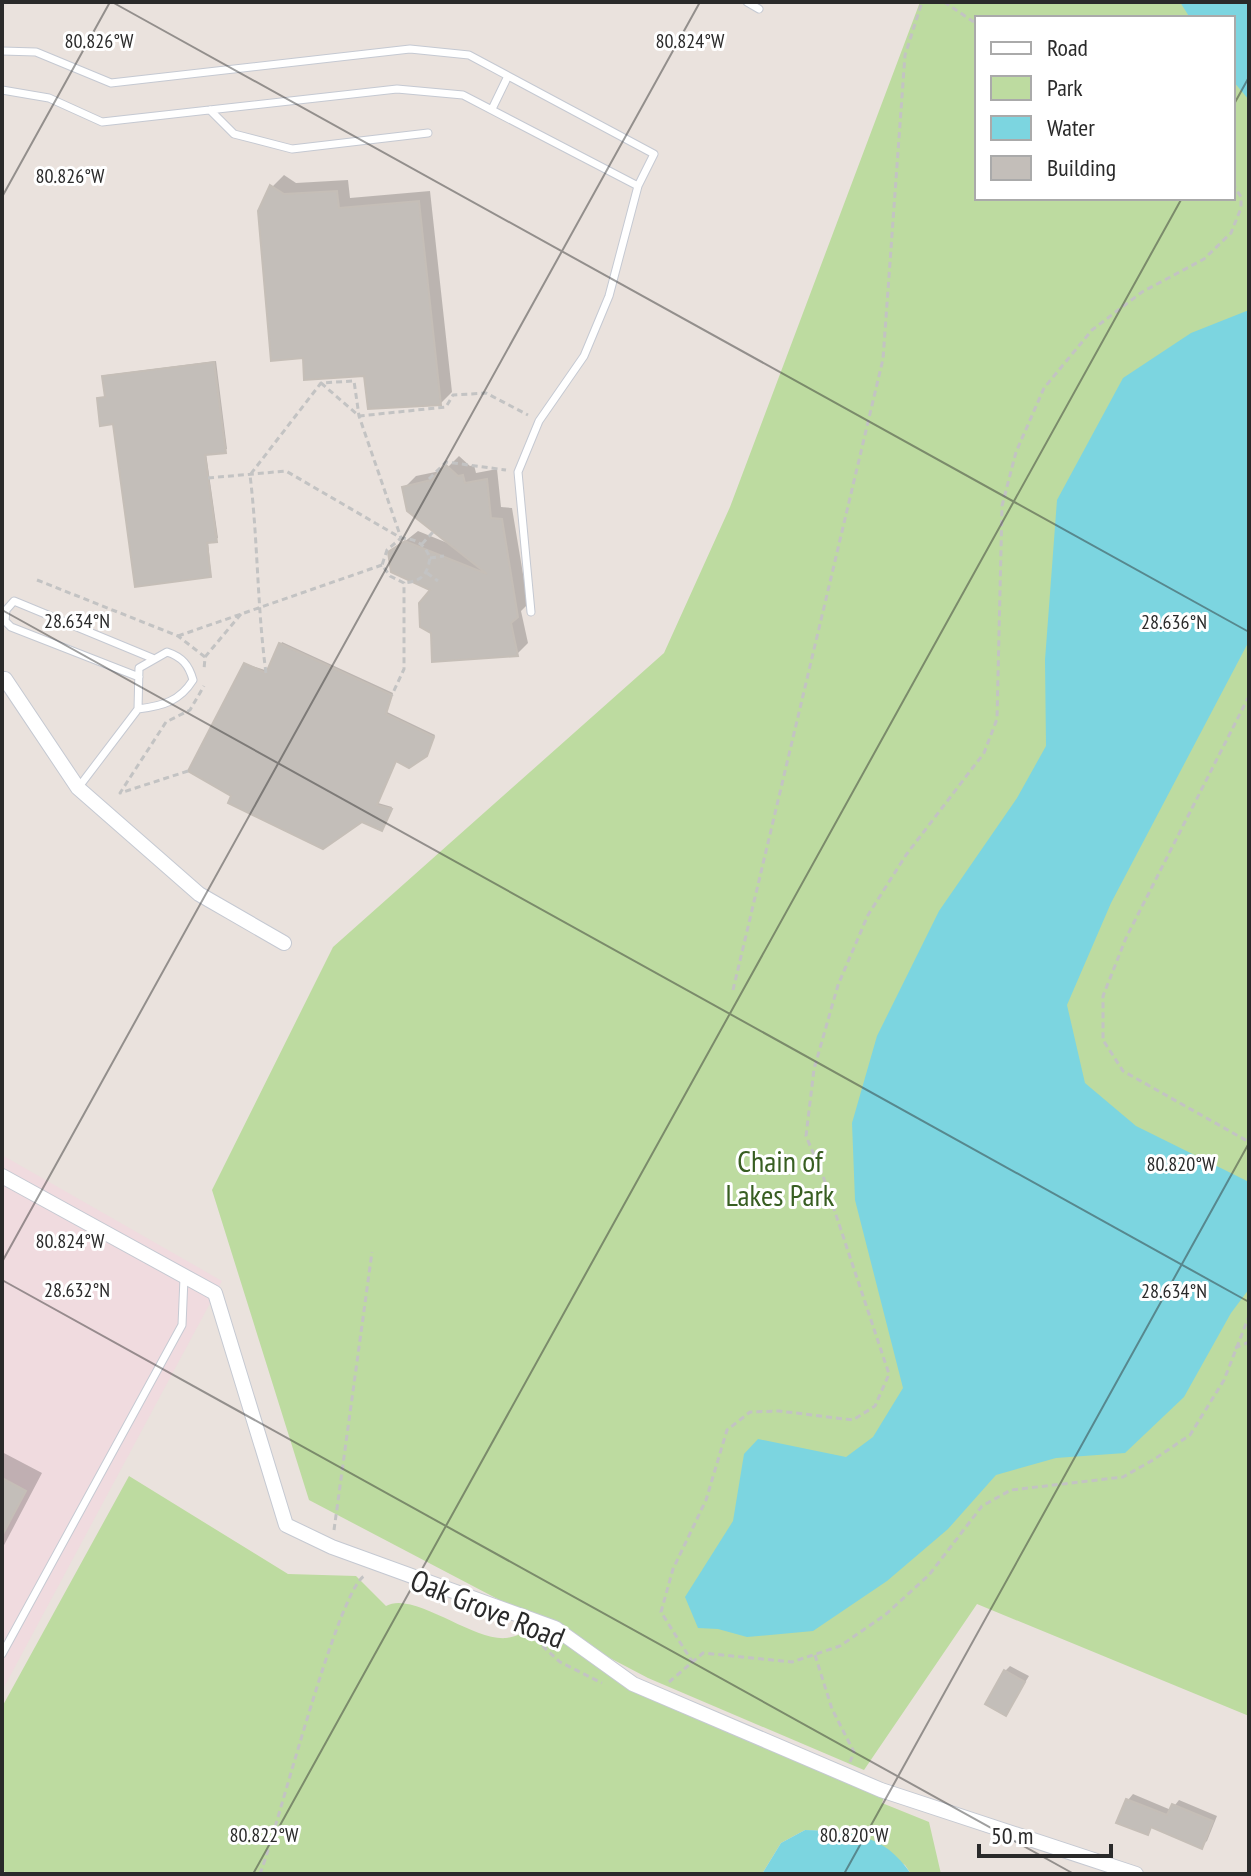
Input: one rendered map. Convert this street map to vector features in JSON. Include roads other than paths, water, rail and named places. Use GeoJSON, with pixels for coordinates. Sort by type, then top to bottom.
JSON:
{"type":"FeatureCollection","features":[{"type":"Feature","properties":{"kind":"street"},"geometry":{"type":"LineString","coordinates":[[3,679],[78,788],[199,894],[284,943]]}},
{"type":"Feature","properties":{"kind":"street","name":"Oak Grove Road"},"geometry":{"type":"LineString","coordinates":[[2,1176],[215,1293],[286,1525],[332,1547],[555,1628],[633,1684],[881,1790],[1136,1874]]}},
{"type":"Feature","properties":{"kind":"lane"},"geometry":{"type":"LineString","coordinates":[[747,2],[759,9]]}},
{"type":"Feature","properties":{"kind":"lane"},"geometry":{"type":"LineString","coordinates":[[2,51],[36,52],[111,83],[410,49],[469,55],[654,154],[638,186],[609,296],[584,356],[539,421],[518,472],[531,612]]}},
{"type":"Feature","properties":{"kind":"lane"},"geometry":{"type":"LineString","coordinates":[[492,109],[508,76]]}},
{"type":"Feature","properties":{"kind":"lane"},"geometry":{"type":"LineString","coordinates":[[2,90],[49,98],[102,122],[397,89],[463,95],[638,186]]}},
{"type":"Feature","properties":{"kind":"lane"},"geometry":{"type":"LineString","coordinates":[[210,110],[234,134],[292,149],[428,133]]}},
{"type":"Feature","properties":{"kind":"lane"},"geometry":{"type":"LineString","coordinates":[[139,677],[11,627],[5,621],[6,610],[14,601],[152,658]]}},
{"type":"Feature","properties":{"kind":"lane"},"geometry":{"type":"LineString","coordinates":[[78,788],[138,709],[139,668],[167,652],[179,655],[190,668],[193,680],[175,700],[138,709]]}},
{"type":"Feature","properties":{"kind":"lane"},"geometry":{"type":"LineString","coordinates":[[2,1654],[182,1325],[184,1275]]}},
{"type":"Feature","properties":{"kind":"water"},"geometry":{"type":"Polygon","coordinates":[[[1180,2],[1249,2],[1249,100],[1235,83],[1235,16],[1189,16],[1180,2]]]}},
{"type":"Feature","properties":{"kind":"water"},"geometry":{"type":"Polygon","coordinates":[[[1249,310],[1249,641],[1111,903],[1067,1005],[1085,1083],[1136,1126],[1249,1182],[1249,1289],[1231,1313],[1184,1397],[1125,1453],[1056,1458],[996,1475],[948,1529],[887,1581],[813,1631],[747,1637],[718,1629],[698,1628],[685,1597],[733,1521],[744,1454],[758,1439],[846,1457],[873,1437],[903,1388],[855,1200],[852,1123],[877,1036],[939,911],[1017,798],[1046,746],[1045,660],[1057,500],[1123,378],[1191,333],[1249,310]]]}},
{"type":"Feature","properties":{"kind":"water"},"geometry":{"type":"Polygon","coordinates":[[[805,1830],[865,1837],[889,1850],[911,1874],[762,1874],[781,1843],[805,1830]]]}},
{"type":"Feature","properties":{"kind":"park label","name":"Chain of Lakes Park"},"geometry":{"type":"Point","coordinates":[780,1177]}}]}
